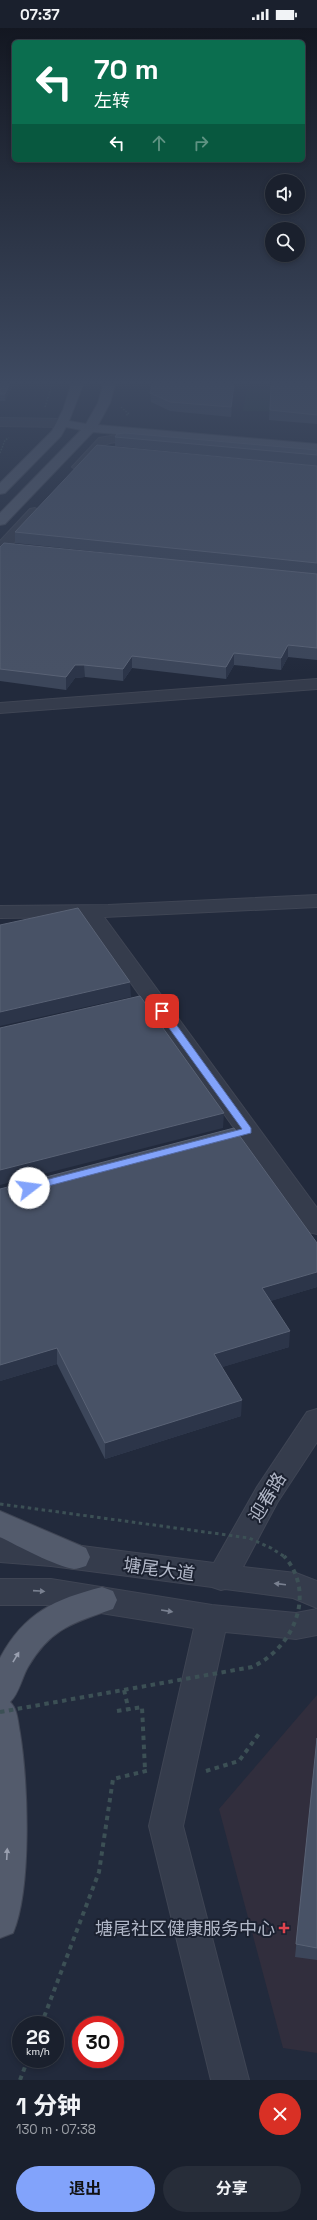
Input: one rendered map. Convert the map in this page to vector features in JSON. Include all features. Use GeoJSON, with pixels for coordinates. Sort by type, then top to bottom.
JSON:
{"type":"FeatureCollection","features":[{"type":"Feature","properties":{"kind":"main road"},"geometry":{"type":"LineString","coordinates":[[0,490],[10,481]]}},
{"type":"Feature","properties":{"kind":"main road"},"geometry":{"type":"LineString","coordinates":[[0,521],[39,481]]}},
{"type":"Feature","properties":{"kind":"main road"},"geometry":{"type":"LineString","coordinates":[[0,1523],[37,1542],[75,1557]]}},
{"type":"Feature","properties":{"kind":"main road"},"geometry":{"type":"LineString","coordinates":[[0,1692],[15,1657],[28,1639],[44,1624],[61,1613],[82,1604],[102,1600]]}},
{"type":"Feature","properties":{"kind":"main road"},"geometry":{"type":"LineString","coordinates":[[0,1713],[5,1739],[10,1808],[6,1882],[0,1921]]}},
{"type":"Feature","properties":{"kind":"street"},"geometry":{"type":"LineString","coordinates":[[1,548],[45,502]]}},
{"type":"Feature","properties":{"kind":"street"},"geometry":{"type":"LineString","coordinates":[[1,548],[18,549]]}},
{"type":"Feature","properties":{"kind":"street"},"geometry":{"type":"LineString","coordinates":[[0,696],[317,672]]}},
{"type":"Feature","properties":{"kind":"street"},"geometry":{"type":"LineString","coordinates":[[0,708],[317,684]]}},
{"type":"Feature","properties":{"kind":"street"},"geometry":{"type":"LineString","coordinates":[[0,912],[90,911],[317,901]]}},
{"type":"Feature","properties":{"kind":"street"},"geometry":{"type":"LineString","coordinates":[[90,911],[317,1226]]}},
{"type":"Feature","properties":{"kind":"street"},"geometry":{"type":"LineString","coordinates":[[130,1004],[153,999]]}},
{"type":"Feature","properties":{"kind":"street"},"geometry":{"type":"LineString","coordinates":[[226,1136],[248,1130]]}},
{"type":"Feature","properties":{"kind":"street","name":"迎春路"},"geometry":{"type":"LineString","coordinates":[[221,1578],[268,1495],[317,1419]]}},
{"type":"Feature","properties":{"kind":"street","name":"塘尾大道"},"geometry":{"type":"LineString","coordinates":[[0,1550],[75,1557],[221,1578],[296,1586],[317,1595]]}},
{"type":"Feature","properties":{"kind":"street"},"geometry":{"type":"LineString","coordinates":[[0,1592],[51,1592],[212,1618],[296,1626],[317,1622]]}},
{"type":"Feature","properties":{"kind":"street"},"geometry":{"type":"LineString","coordinates":[[212,1618],[166,1826],[230,2080]]}},
{"type":"Feature","properties":{"kind":"path"},"geometry":{"type":"LineString","coordinates":[[0,1504],[249,1538],[264,1543],[290,1563],[298,1576],[302,1591],[302,1604],[296,1630],[278,1652],[252,1667],[0,1713]]}},
{"type":"Feature","properties":{"kind":"path"},"geometry":{"type":"LineString","coordinates":[[124,1690],[128,1710]]}},
{"type":"Feature","properties":{"kind":"path"},"geometry":{"type":"LineString","coordinates":[[44,2016],[99,1872],[113,1779],[145,1770],[142,1707],[117,1711]]}},
{"type":"Feature","properties":{"kind":"path"},"geometry":{"type":"LineString","coordinates":[[204,1771],[239,1761],[261,1731]]}},
{"type":"Feature","properties":{"kind":"path"},"geometry":{"type":"LineString","coordinates":[[20,2080],[25,2068]]}},
{"type":"Feature","properties":{"kind":"shaded area","name":"塘尾社区健康服务中心"},"geometry":{"type":"Polygon","coordinates":[[[317,1695],[317,2053],[283,2048],[219,1809],[317,1695]]]}},
{"type":"Feature","properties":{"kind":"building"},"geometry":{"type":"Polygon","coordinates":[[[63,481],[317,481],[317,563],[15,532],[63,481]]]}},
{"type":"Feature","properties":{"kind":"building"},"geometry":{"type":"Polygon","coordinates":[[[4,543],[317,574],[317,648],[288,645],[281,658],[234,653],[226,667],[132,656],[123,669],[75,665],[66,677],[0,669],[0,547],[4,543]]]}},
{"type":"Feature","properties":{"kind":"building"},"geometry":{"type":"Polygon","coordinates":[[[78,908],[130,982],[0,1012],[0,925],[78,908]]]}},
{"type":"Feature","properties":{"kind":"building"},"geometry":{"type":"Polygon","coordinates":[[[140,996],[224,1113],[0,1170],[0,1028],[140,996]]]}},
{"type":"Feature","properties":{"kind":"building"},"geometry":{"type":"Polygon","coordinates":[[[234,1128],[317,1243],[317,1272],[262,1288],[290,1331],[214,1354],[242,1400],[105,1443],[57,1348],[0,1365],[0,1189],[234,1128]]]}},
{"type":"Feature","properties":{"kind":"building"},"geometry":{"type":"Polygon","coordinates":[[[317,1738],[317,1948],[296,1944],[317,1738]]]}},
{"type":"Feature","properties":{"kind":"place","name":"塘尾社区健康服务中心"},"geometry":{"type":"Point","coordinates":[284,1928]}},
{"type":"Feature","properties":{"kind":"route"},"geometry":{"type":"LineString","coordinates":[[29,1188],[248,1130],[162,1011]]}}]}
